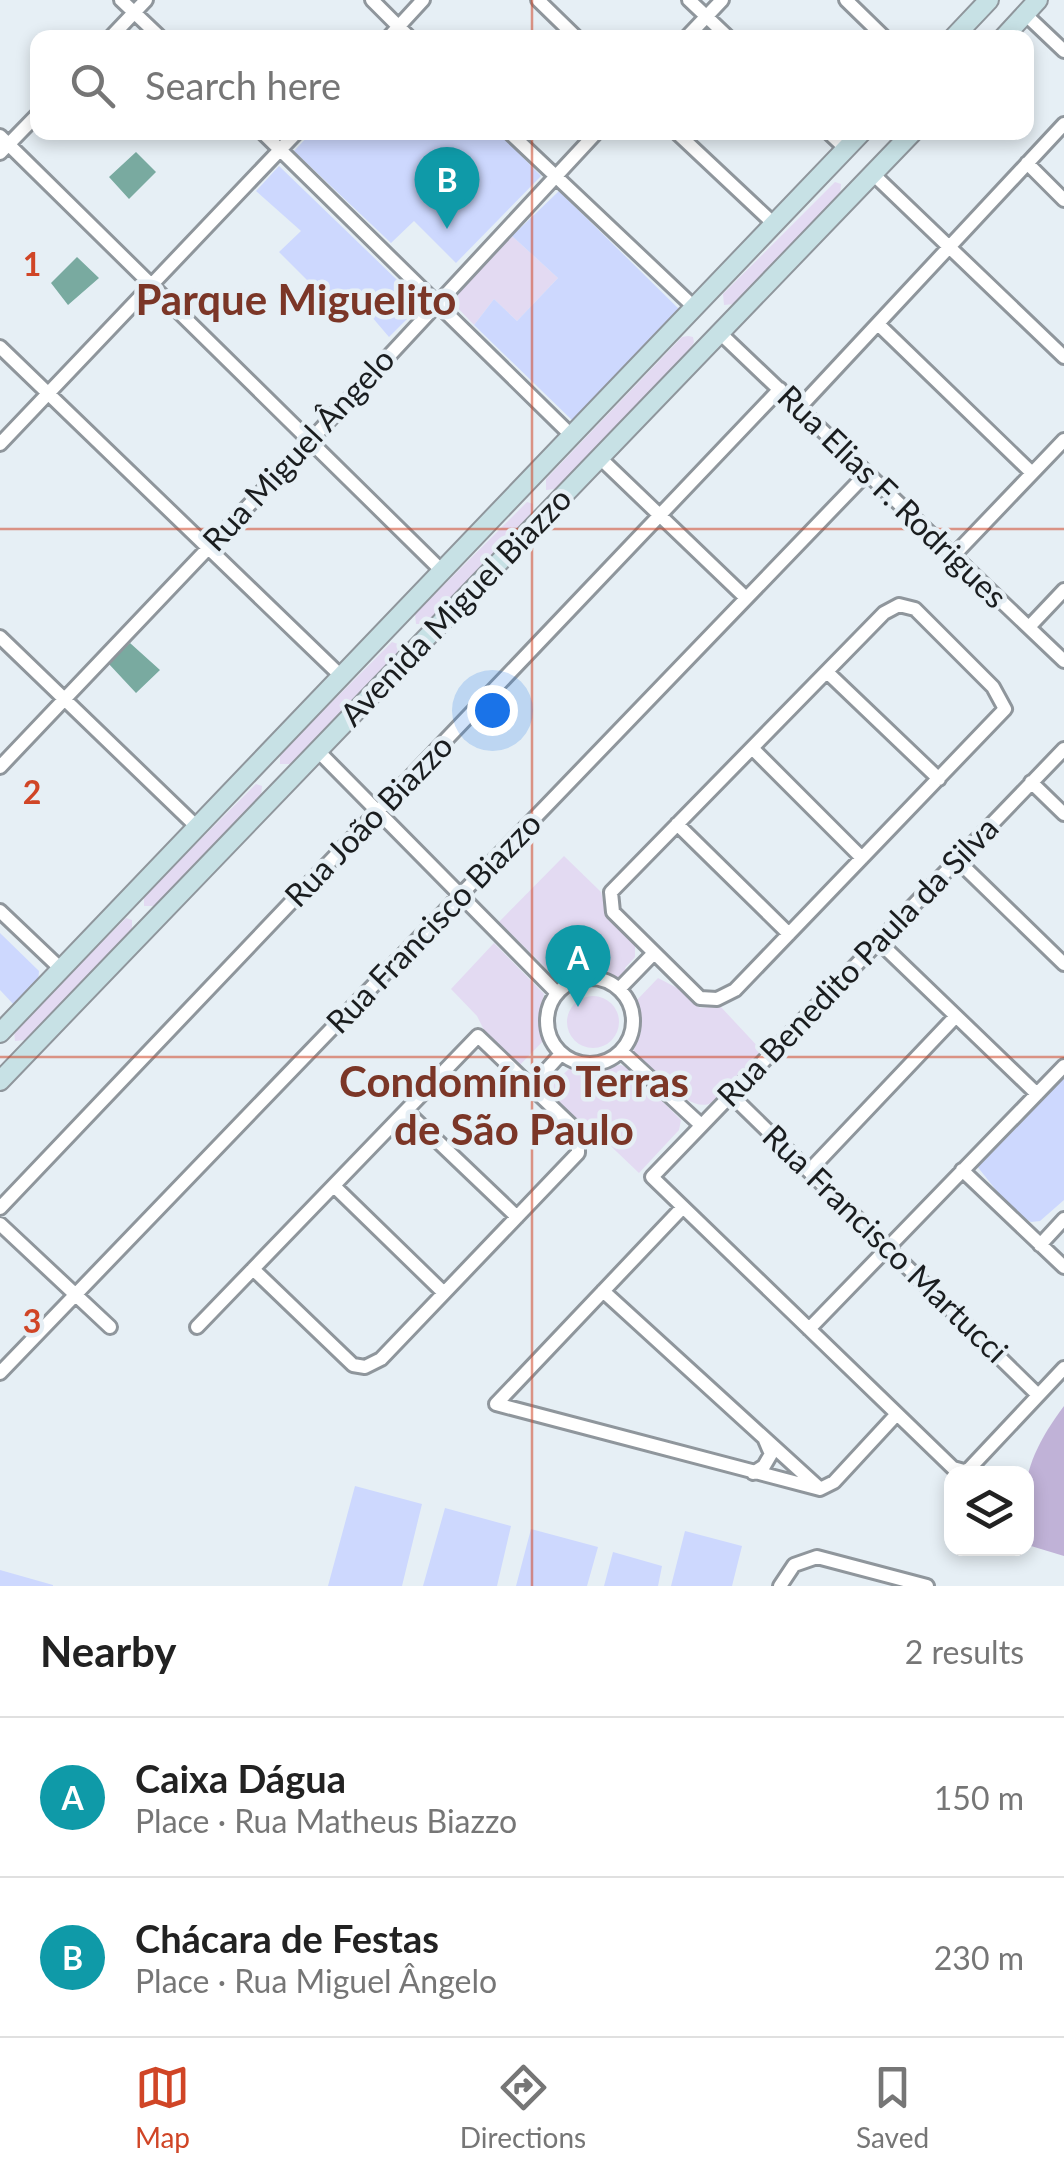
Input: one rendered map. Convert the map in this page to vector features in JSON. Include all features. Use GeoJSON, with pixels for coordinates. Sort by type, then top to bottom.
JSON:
{"type":"FeatureCollection","features":[{"type":"Feature","properties":{"kind":"street"},"geometry":{"type":"LineString","coordinates":[[121,0],[153,30]]}},
{"type":"Feature","properties":{"kind":"street"},"geometry":{"type":"LineString","coordinates":[[117,30],[146,0]]}},
{"type":"Feature","properties":{"kind":"street"},"geometry":{"type":"LineString","coordinates":[[372,0],[402,30]]}},
{"type":"Feature","properties":{"kind":"street"},"geometry":{"type":"LineString","coordinates":[[395,30],[423,0]]}},
{"type":"Feature","properties":{"kind":"street"},"geometry":{"type":"LineString","coordinates":[[538,0],[569,30]]}},
{"type":"Feature","properties":{"kind":"street"},"geometry":{"type":"LineString","coordinates":[[689,0],[720,30]]}},
{"type":"Feature","properties":{"kind":"street"},"geometry":{"type":"LineString","coordinates":[[693,30],[722,0]]}},
{"type":"Feature","properties":{"kind":"street"},"geometry":{"type":"LineString","coordinates":[[846,0],[876,30]]}},
{"type":"Feature","properties":{"kind":"street"},"geometry":{"type":"LineString","coordinates":[[961,30],[989,0],[1025,13],[1064,52]]}},
{"type":"Feature","properties":{"kind":"street"},"geometry":{"type":"LineString","coordinates":[[30,121],[3,144],[442,571]]}},
{"type":"Feature","properties":{"kind":"street"},"geometry":{"type":"LineString","coordinates":[[800,408],[1064,124]]}},
{"type":"Feature","properties":{"kind":"street"},"geometry":{"type":"LineString","coordinates":[[270,140],[572,436]]}},
{"type":"Feature","properties":{"kind":"street"},"geometry":{"type":"LineString","coordinates":[[0,444],[289,140]]}},
{"type":"Feature","properties":{"kind":"street"},"geometry":{"type":"LineString","coordinates":[[517,140],[719,334]]}},
{"type":"Feature","properties":{"kind":"street","name":"Rua Miguel Ângelo"},"geometry":{"type":"LineString","coordinates":[[0,767],[590,140]]}},
{"type":"Feature","properties":{"kind":"street"},"geometry":{"type":"LineString","coordinates":[[685,140],[774,224]]}},
{"type":"Feature","properties":{"kind":"street","name":"Avenida Miguel Biazzo"},"geometry":{"type":"LineString","coordinates":[[0,1081],[905,140]]}},
{"type":"Feature","properties":{"kind":"street"},"geometry":{"type":"LineString","coordinates":[[850,145],[873,174],[1064,357]]}},
{"type":"Feature","properties":{"kind":"street"},"geometry":{"type":"LineString","coordinates":[[850,145],[873,174]]}},
{"type":"Feature","properties":{"kind":"street","name":"Avenida Miguel Biazzo"},"geometry":{"type":"LineString","coordinates":[[0,1033],[850,145]]}},
{"type":"Feature","properties":{"kind":"street"},"geometry":{"type":"LineString","coordinates":[[1027,164],[1064,200]]}},
{"type":"Feature","properties":{"kind":"street"},"geometry":{"type":"LineString","coordinates":[[694,309],[719,334]]}},
{"type":"Feature","properties":{"kind":"street"},"geometry":{"type":"LineString","coordinates":[[878,324],[1032,473]]}},
{"type":"Feature","properties":{"kind":"street","name":"Rua Elias F. Rodrigues"},"geometry":{"type":"LineString","coordinates":[[719,334],[1064,660]]}},
{"type":"Feature","properties":{"kind":"street"},"geometry":{"type":"LineString","coordinates":[[0,346],[341,676]]}},
{"type":"Feature","properties":{"kind":"street","name":"Rua João Biazzo"},"geometry":{"type":"LineString","coordinates":[[0,1208],[780,390]]}},
{"type":"Feature","properties":{"kind":"street"},"geometry":{"type":"LineString","coordinates":[[954,556],[1064,440]]}},
{"type":"Feature","properties":{"kind":"street"},"geometry":{"type":"LineString","coordinates":[[599,458],[746,598]]}},
{"type":"Feature","properties":{"kind":"street","name":"Rua Francisco Biazzo"},"geometry":{"type":"LineString","coordinates":[[0,1373],[867,473]]}},
{"type":"Feature","properties":{"kind":"street"},"geometry":{"type":"LineString","coordinates":[[1029,627],[1064,590]]}},
{"type":"Feature","properties":{"kind":"street"},"geometry":{"type":"LineString","coordinates":[[899,606],[916,609],[993,687],[1006,709],[736,990],[716,999],[700,998],[613,912],[611,892],[752,748],[884,613],[899,606]]}},
{"type":"Feature","properties":{"kind":"street"},"geometry":{"type":"LineString","coordinates":[[390,626],[414,650]]}},
{"type":"Feature","properties":{"kind":"street"},"geometry":{"type":"LineString","coordinates":[[0,637],[197,827]]}},
{"type":"Feature","properties":{"kind":"street"},"geometry":{"type":"LineString","coordinates":[[827,672],[938,778]]}},
{"type":"Feature","properties":{"kind":"street"},"geometry":{"type":"LineString","coordinates":[[752,748],[862,858]]}},
{"type":"Feature","properties":{"kind":"street","name":"Rua Benedito Paula da Silva"},"geometry":{"type":"LineString","coordinates":[[684,1208],[652,1177],[1064,749]]}},
{"type":"Feature","properties":{"kind":"street"},"geometry":{"type":"LineString","coordinates":[[318,751],[556,993]]}},
{"type":"Feature","properties":{"kind":"street"},"geometry":{"type":"LineString","coordinates":[[259,762],[284,786]]}},
{"type":"Feature","properties":{"kind":"street"},"geometry":{"type":"LineString","coordinates":[[1032,782],[1064,814]]}},
{"type":"Feature","properties":{"kind":"street"},"geometry":{"type":"LineString","coordinates":[[677,824],[788,934]]}},
{"type":"Feature","properties":{"kind":"street"},"geometry":{"type":"LineString","coordinates":[[957,860],[1064,964]]}},
{"type":"Feature","properties":{"kind":"street"},"geometry":{"type":"LineString","coordinates":[[0,911],[61,969]]}},
{"type":"Feature","properties":{"kind":"street"},"geometry":{"type":"LineString","coordinates":[[878,942],[1037,1094]]}},
{"type":"Feature","properties":{"kind":"street"},"geometry":{"type":"LineString","coordinates":[[619,988],[654,952]]}},
{"type":"Feature","properties":{"kind":"street"},"geometry":{"type":"LineString","coordinates":[[587,978],[604,980],[619,988],[630,1003],[634,1020],[631,1037],[622,1052],[608,1062],[592,1065],[561,1054],[546,1024],[556,993],[570,982],[587,978]]}},
{"type":"Feature","properties":{"kind":"street"},"geometry":{"type":"LineString","coordinates":[[809,1171],[956,1016]]}},
{"type":"Feature","properties":{"kind":"street"},"geometry":{"type":"LineString","coordinates":[[0,1033],[24,1057]]}},
{"type":"Feature","properties":{"kind":"street"},"geometry":{"type":"LineString","coordinates":[[197,1328],[253,1269],[478,1036],[570,1124],[578,1138],[578,1153],[381,1359],[366,1367],[353,1365],[253,1269]]}},
{"type":"Feature","properties":{"kind":"street"},"geometry":{"type":"LineString","coordinates":[[622,1052],[701,1125]]}},
{"type":"Feature","properties":{"kind":"street"},"geometry":{"type":"LineString","coordinates":[[531,1087],[561,1054]]}},
{"type":"Feature","properties":{"kind":"street"},"geometry":{"type":"LineString","coordinates":[[809,1328],[1064,1066]]}},
{"type":"Feature","properties":{"kind":"street","name":"Rua Francisco Martucci"},"geometry":{"type":"LineString","coordinates":[[730,1094],[1038,1395]]}},
{"type":"Feature","properties":{"kind":"street"},"geometry":{"type":"LineString","coordinates":[[406,1111],[517,1217]]}},
{"type":"Feature","properties":{"kind":"street"},"geometry":{"type":"LineString","coordinates":[[962,1170],[1064,1267]]}},
{"type":"Feature","properties":{"kind":"street"},"geometry":{"type":"LineString","coordinates":[[334,1186],[444,1293]]}},
{"type":"Feature","properties":{"kind":"street"},"geometry":{"type":"LineString","coordinates":[[896,1415],[834,1482],[820,1489],[496,1404],[684,1208],[809,1328],[896,1415],[944,1463],[959,1471],[969,1469],[1064,1368]]}},
{"type":"Feature","properties":{"kind":"street"},"geometry":{"type":"LineString","coordinates":[[1040,1244],[1064,1219]]}},
{"type":"Feature","properties":{"kind":"street"},"geometry":{"type":"LineString","coordinates":[[0,1224],[110,1327]]}},
{"type":"Feature","properties":{"kind":"street"},"geometry":{"type":"LineString","coordinates":[[603,1291],[820,1489]]}},
{"type":"Feature","properties":{"kind":"street"},"geometry":{"type":"LineString","coordinates":[[754,1473],[771,1454],[761,1434]]}},
{"type":"Feature","properties":{"kind":"street"},"geometry":{"type":"LineString","coordinates":[[780,1586],[794,1565],[818,1557],[928,1586]]}},
{"type":"Feature","properties":{"kind":"shaded area"},"geometry":{"type":"Polygon","coordinates":[[[136,152],[156,172],[129,199],[109,177],[136,152]]]}},
{"type":"Feature","properties":{"kind":"shaded area"},"geometry":{"type":"Polygon","coordinates":[[[835,182],[841,184],[840,195],[734,304],[724,305],[723,294],[835,182]]]}},
{"type":"Feature","properties":{"kind":"shaded area"},"geometry":{"type":"Polygon","coordinates":[[[512,236],[558,278],[517,321],[494,299],[474,325],[451,301],[512,236]]]}},
{"type":"Feature","properties":{"kind":"shaded area"},"geometry":{"type":"Polygon","coordinates":[[[77,257],[99,278],[68,305],[51,283],[77,257]]]}},
{"type":"Feature","properties":{"kind":"shaded area"},"geometry":{"type":"Polygon","coordinates":[[[682,337],[693,337],[691,348],[556,489],[546,490],[546,479],[682,337]]]}},
{"type":"Feature","properties":{"kind":"shaded area"},"geometry":{"type":"Polygon","coordinates":[[[527,502],[533,504],[532,514],[426,624],[416,624],[415,614],[527,502]]]}},
{"type":"Feature","properties":{"kind":"shaded area"},"geometry":{"type":"Polygon","coordinates":[[[392,642],[398,644],[397,654],[290,764],[280,764],[280,754],[392,642]]]}},
{"type":"Feature","properties":{"kind":"shaded area"},"geometry":{"type":"Polygon","coordinates":[[[130,643],[160,670],[136,693],[108,663],[130,643]]]}},
{"type":"Feature","properties":{"kind":"shaded area"},"geometry":{"type":"Polygon","coordinates":[[[256,784],[262,786],[261,796],[154,906],[144,906],[144,896],[256,784]]]}},
{"type":"Feature","properties":{"kind":"shaded area"},"geometry":{"type":"Polygon","coordinates":[[[564,856],[601,892],[606,913],[635,942],[635,957],[618,982],[588,971],[557,979],[499,922],[564,856]]]}},
{"type":"Feature","properties":{"kind":"shaded area"},"geometry":{"type":"Polygon","coordinates":[[[126,918],[132,920],[132,931],[25,1040],[15,1041],[14,1030],[126,918]]]}},
{"type":"Feature","properties":{"kind":"shaded area"},"geometry":{"type":"Polygon","coordinates":[[[494,943],[544,994],[538,1018],[544,1040],[519,1066],[488,1038],[477,1016],[451,989],[494,943]]]}},
{"type":"Feature","properties":{"kind":"shaded area"},"geometry":{"type":"Polygon","coordinates":[[[658,978],[683,991],[700,1008],[720,1006],[762,1051],[711,1103],[702,1105],[681,1096],[633,1052],[641,1032],[636,1001],[658,978]]]}},
{"type":"Feature","properties":{"kind":"shaded area"},"geometry":{"type":"Polygon","coordinates":[[[593,996],[612,1003],[619,1022],[612,1041],[593,1048],[574,1041],[567,1022],[574,1003],[593,996]]]}},
{"type":"Feature","properties":{"kind":"shaded area"},"geometry":{"type":"Polygon","coordinates":[[[621,1065],[630,1069],[681,1120],[679,1130],[639,1173],[595,1131],[584,1130],[546,1090],[569,1069],[621,1065]]]}},
{"type":"Feature","properties":{"kind":"shaded area"},"geometry":{"type":"Polygon","coordinates":[[[1064,1406],[1064,1556],[1034,1547],[1034,1466],[1031,1466],[1064,1406]]]}},
{"type":"Feature","properties":{"kind":"building"},"geometry":{"type":"Polygon","coordinates":[[[304,140],[506,140],[541,176],[456,263],[414,221],[391,243],[294,151],[304,140]]]}},
{"type":"Feature","properties":{"kind":"building"},"geometry":{"type":"Polygon","coordinates":[[[279,166],[422,304],[389,337],[348,289],[322,318],[305,300],[317,290],[279,252],[301,231],[256,191],[279,166]]]}},
{"type":"Feature","properties":{"kind":"building"},"geometry":{"type":"Polygon","coordinates":[[[559,191],[682,312],[576,424],[474,325],[494,299],[517,321],[558,278],[512,236],[559,191]]]}},
{"type":"Feature","properties":{"kind":"building"},"geometry":{"type":"Polygon","coordinates":[[[0,933],[39,971],[38,983],[15,1006],[0,990],[0,933]]]}},
{"type":"Feature","properties":{"kind":"building"},"geometry":{"type":"Polygon","coordinates":[[[1064,1074],[1064,1200],[1040,1221],[1031,1222],[1012,1210],[976,1165],[1064,1074]]]}},
{"type":"Feature","properties":{"kind":"building"},"geometry":{"type":"Polygon","coordinates":[[[355,1486],[422,1504],[402,1586],[328,1586],[355,1486]]]}},
{"type":"Feature","properties":{"kind":"building"},"geometry":{"type":"Polygon","coordinates":[[[445,1508],[511,1526],[497,1586],[423,1586],[445,1508]]]}},
{"type":"Feature","properties":{"kind":"building"},"geometry":{"type":"Polygon","coordinates":[[[531,1529],[598,1547],[587,1586],[516,1586],[531,1529]]]}},
{"type":"Feature","properties":{"kind":"building"},"geometry":{"type":"Polygon","coordinates":[[[685,1531],[742,1546],[732,1586],[671,1586],[685,1531]]]}},
{"type":"Feature","properties":{"kind":"building"},"geometry":{"type":"Polygon","coordinates":[[[613,1552],[662,1566],[658,1586],[604,1586],[613,1552]]]}},
{"type":"Feature","properties":{"kind":"building"},"geometry":{"type":"Polygon","coordinates":[[[0,1570],[53,1585],[53,1586],[0,1586],[0,1570]]]}},
{"type":"Feature","properties":{"kind":"place","name":"Chácara de Festas"},"geometry":{"type":"Point","coordinates":[447,229]}},
{"type":"Feature","properties":{"kind":"place","name":"Caixa Dágua"},"geometry":{"type":"Point","coordinates":[578,1007]}},
{"type":"Feature","properties":{"kind":"district","name":"Parque Miguelito"},"geometry":{"type":"Point","coordinates":[296,300]}},
{"type":"Feature","properties":{"kind":"district","name":"Condomínio Terras de São Paulo"},"geometry":{"type":"Point","coordinates":[514,1106]}}]}
